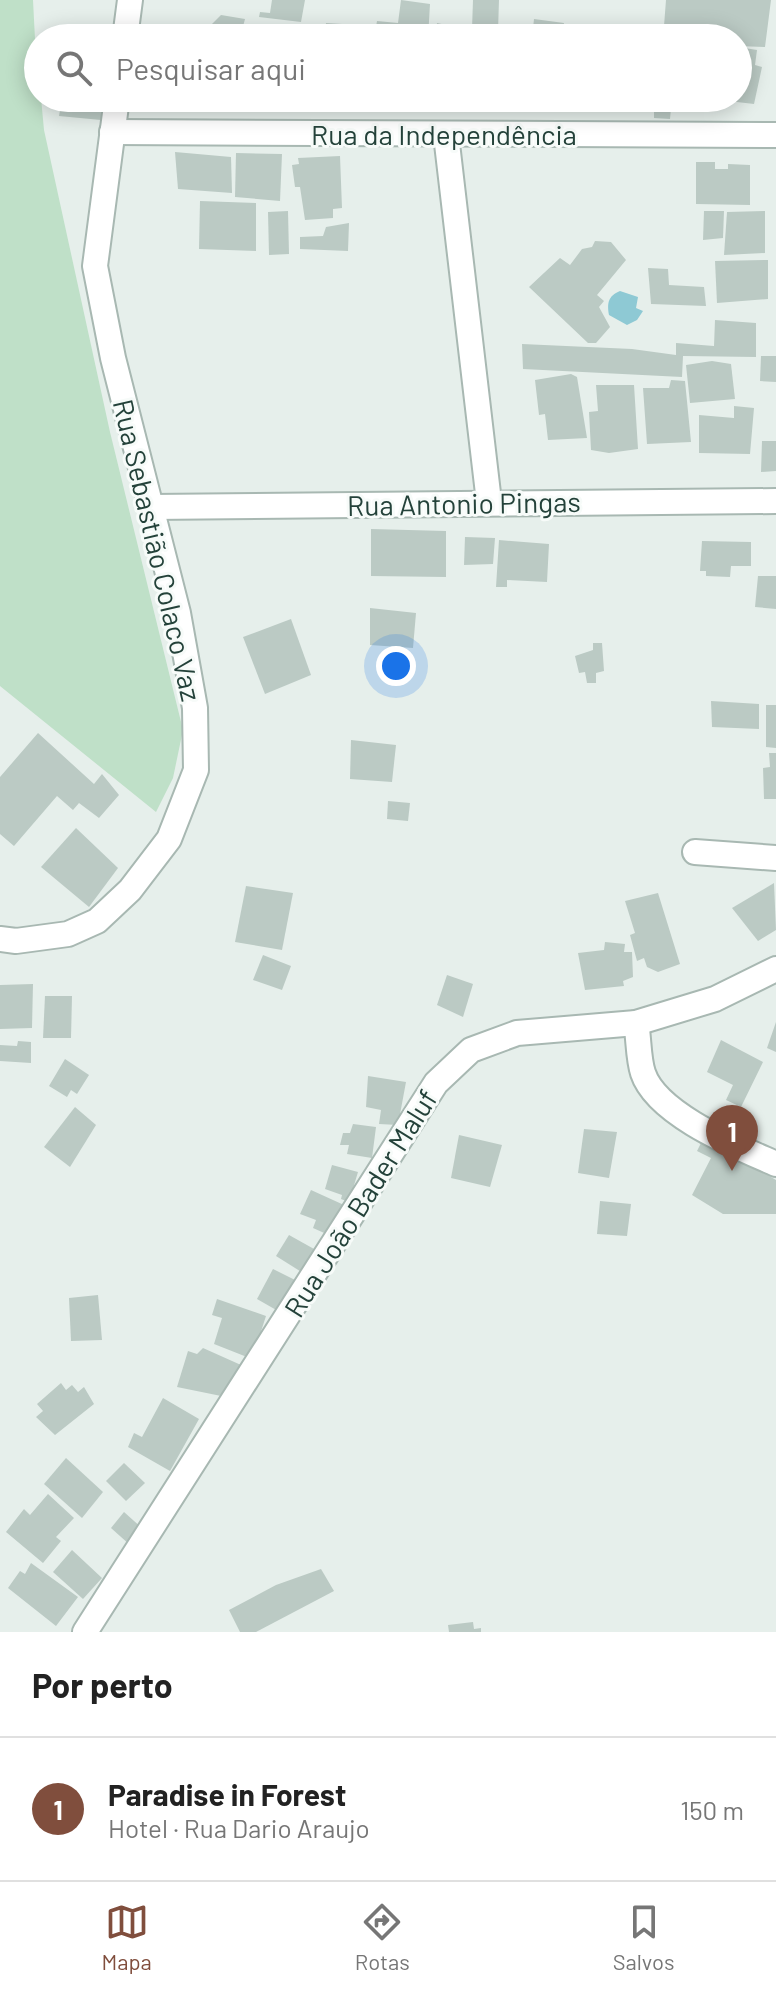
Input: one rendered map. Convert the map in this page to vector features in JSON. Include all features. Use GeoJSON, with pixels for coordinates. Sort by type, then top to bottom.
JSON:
{"type":"FeatureCollection","features":[{"type":"Feature","properties":{"kind":"street"},"geometry":{"type":"LineString","coordinates":[[127,24],[130,0]]}},
{"type":"Feature","properties":{"kind":"street","name":"Rua Sebastião Colaco Vaz"},"geometry":{"type":"LineString","coordinates":[[0,939],[16,941],[68,934],[97,921],[130,890],[169,839],[196,770],[195,708],[178,613],[113,358],[95,266],[115,112]]}},
{"type":"Feature","properties":{"kind":"street","name":"Rua da Independência"},"geometry":{"type":"LineString","coordinates":[[112,132],[776,135]]}},
{"type":"Feature","properties":{"kind":"street"},"geometry":{"type":"LineString","coordinates":[[446,135],[489,502]]}},
{"type":"Feature","properties":{"kind":"street","name":"Rua Antonio Pingas"},"geometry":{"type":"LineString","coordinates":[[151,507],[776,501]]}},
{"type":"Feature","properties":{"kind":"street"},"geometry":{"type":"LineString","coordinates":[[695,852],[776,858]]}},
{"type":"Feature","properties":{"kind":"street","name":"Rua João Bader Maluf"},"geometry":{"type":"LineString","coordinates":[[85,1632],[436,1083],[471,1050],[517,1033],[636,1023],[715,999],[776,969]]}},
{"type":"Feature","properties":{"kind":"street"},"geometry":{"type":"LineString","coordinates":[[636,1023],[643,1075],[673,1111],[720,1140],[776,1164]]}},
{"type":"Feature","properties":{"kind":"green space"},"geometry":{"type":"Polygon","coordinates":[[[0,0],[33,0],[34,24],[24,24],[24,112],[42,112],[110,432],[183,730],[173,778],[156,812],[0,686],[0,0]]]}},
{"type":"Feature","properties":{"kind":"water"},"geometry":{"type":"Polygon","coordinates":[[[620,291],[638,297],[636,308],[643,311],[637,320],[627,325],[609,315],[609,300],[620,291]]]}},
{"type":"Feature","properties":{"kind":"building"},"geometry":{"type":"Polygon","coordinates":[[[272,0],[305,0],[301,22],[259,17],[260,12],[270,13],[272,0]]]}},
{"type":"Feature","properties":{"kind":"building"},"geometry":{"type":"Polygon","coordinates":[[[401,0],[430,4],[429,24],[376,24],[377,21],[398,23],[401,0]]]}},
{"type":"Feature","properties":{"kind":"building"},"geometry":{"type":"Polygon","coordinates":[[[473,0],[499,0],[498,24],[472,24],[473,0]]]}},
{"type":"Feature","properties":{"kind":"building"},"geometry":{"type":"Polygon","coordinates":[[[666,0],[771,0],[765,47],[752,47],[752,24],[664,24],[666,0]]]}},
{"type":"Feature","properties":{"kind":"building"},"geometry":{"type":"Polygon","coordinates":[[[221,15],[245,19],[244,24],[212,24],[221,15]]]}},
{"type":"Feature","properties":{"kind":"building"},"geometry":{"type":"Polygon","coordinates":[[[534,19],[564,23],[564,24],[533,24],[534,19]]]}},
{"type":"Feature","properties":{"kind":"building"},"geometry":{"type":"Polygon","coordinates":[[[752,49],[757,50],[755,65],[762,67],[754,104],[752,49]]]}},
{"type":"Feature","properties":{"kind":"building"},"geometry":{"type":"Polygon","coordinates":[[[60,112],[101,112],[101,120],[59,116],[60,112]]]}},
{"type":"Feature","properties":{"kind":"building"},"geometry":{"type":"Polygon","coordinates":[[[654,112],[671,112],[670,119],[654,118],[654,112]]]}},
{"type":"Feature","properties":{"kind":"building"},"geometry":{"type":"Polygon","coordinates":[[[175,152],[231,157],[232,193],[178,189],[175,152]]]}},
{"type":"Feature","properties":{"kind":"building"},"geometry":{"type":"Polygon","coordinates":[[[236,153],[282,154],[280,201],[235,197],[236,153]]]}},
{"type":"Feature","properties":{"kind":"building"},"geometry":{"type":"Polygon","coordinates":[[[340,156],[342,208],[333,209],[333,218],[305,220],[300,187],[295,187],[292,165],[299,164],[298,158],[340,156]]]}},
{"type":"Feature","properties":{"kind":"building"},"geometry":{"type":"Polygon","coordinates":[[[696,162],[715,162],[715,169],[728,169],[728,164],[750,165],[750,205],[696,204],[696,162]]]}},
{"type":"Feature","properties":{"kind":"building"},"geometry":{"type":"Polygon","coordinates":[[[200,201],[256,203],[256,251],[199,249],[200,201]]]}},
{"type":"Feature","properties":{"kind":"building"},"geometry":{"type":"Polygon","coordinates":[[[288,211],[289,254],[269,255],[268,212],[288,211]]]}},
{"type":"Feature","properties":{"kind":"building"},"geometry":{"type":"Polygon","coordinates":[[[704,211],[724,211],[723,238],[703,240],[704,211]]]}},
{"type":"Feature","properties":{"kind":"building"},"geometry":{"type":"Polygon","coordinates":[[[765,211],[765,253],[724,255],[727,212],[765,211]]]}},
{"type":"Feature","properties":{"kind":"building"},"geometry":{"type":"Polygon","coordinates":[[[349,223],[348,251],[300,249],[300,237],[323,236],[326,227],[349,223]]]}},
{"type":"Feature","properties":{"kind":"building"},"geometry":{"type":"Polygon","coordinates":[[[595,241],[611,242],[626,260],[597,295],[604,301],[599,307],[610,327],[596,343],[588,343],[529,287],[560,258],[570,265],[582,249],[592,247],[595,241]]]}},
{"type":"Feature","properties":{"kind":"building"},"geometry":{"type":"Polygon","coordinates":[[[768,260],[768,299],[717,303],[715,261],[768,260]]]}},
{"type":"Feature","properties":{"kind":"building"},"geometry":{"type":"Polygon","coordinates":[[[648,268],[668,269],[669,285],[704,287],[706,306],[651,304],[648,268]]]}},
{"type":"Feature","properties":{"kind":"building"},"geometry":{"type":"Polygon","coordinates":[[[715,320],[756,323],[756,357],[683,356],[682,377],[523,369],[522,344],[632,349],[676,355],[676,343],[714,346],[715,320]]]}},
{"type":"Feature","properties":{"kind":"building"},"geometry":{"type":"Polygon","coordinates":[[[761,356],[776,356],[776,382],[760,381],[761,356]]]}},
{"type":"Feature","properties":{"kind":"building"},"geometry":{"type":"Polygon","coordinates":[[[712,361],[731,364],[735,399],[690,403],[686,365],[712,361]]]}},
{"type":"Feature","properties":{"kind":"building"},"geometry":{"type":"Polygon","coordinates":[[[571,374],[577,377],[587,438],[548,440],[545,414],[539,415],[535,380],[571,374]]]}},
{"type":"Feature","properties":{"kind":"building"},"geometry":{"type":"Polygon","coordinates":[[[671,380],[685,381],[691,442],[647,444],[643,388],[669,388],[671,380]]]}},
{"type":"Feature","properties":{"kind":"building"},"geometry":{"type":"Polygon","coordinates":[[[596,385],[634,385],[638,449],[609,453],[591,450],[589,412],[598,411],[596,385]]]}},
{"type":"Feature","properties":{"kind":"building"},"geometry":{"type":"Polygon","coordinates":[[[734,406],[754,408],[750,454],[699,453],[699,415],[734,418],[734,406]]]}},
{"type":"Feature","properties":{"kind":"building"},"geometry":{"type":"Polygon","coordinates":[[[762,441],[776,441],[776,471],[761,472],[762,441]]]}},
{"type":"Feature","properties":{"kind":"building"},"geometry":{"type":"Polygon","coordinates":[[[371,529],[446,531],[446,577],[371,576],[371,529]]]}},
{"type":"Feature","properties":{"kind":"building"},"geometry":{"type":"Polygon","coordinates":[[[465,537],[495,538],[493,564],[464,565],[465,537]]]}},
{"type":"Feature","properties":{"kind":"building"},"geometry":{"type":"Polygon","coordinates":[[[499,540],[549,544],[547,582],[507,580],[507,587],[496,587],[499,540]]]}},
{"type":"Feature","properties":{"kind":"building"},"geometry":{"type":"Polygon","coordinates":[[[702,541],[751,542],[751,566],[731,566],[730,577],[706,576],[706,571],[700,571],[702,541]]]}},
{"type":"Feature","properties":{"kind":"building"},"geometry":{"type":"Polygon","coordinates":[[[758,576],[776,576],[776,609],[755,607],[758,576]]]}},
{"type":"Feature","properties":{"kind":"building"},"geometry":{"type":"Polygon","coordinates":[[[370,608],[416,613],[413,648],[370,645],[370,608]]]}},
{"type":"Feature","properties":{"kind":"building"},"geometry":{"type":"Polygon","coordinates":[[[291,619],[311,675],[265,694],[243,637],[291,619]]]}},
{"type":"Feature","properties":{"kind":"building"},"geometry":{"type":"Polygon","coordinates":[[[593,643],[602,643],[604,671],[596,673],[596,683],[587,683],[585,672],[579,673],[575,656],[593,650],[593,643]]]}},
{"type":"Feature","properties":{"kind":"building"},"geometry":{"type":"Polygon","coordinates":[[[711,701],[759,704],[759,729],[712,727],[711,701]]]}},
{"type":"Feature","properties":{"kind":"building"},"geometry":{"type":"Polygon","coordinates":[[[766,705],[776,705],[776,748],[766,747],[766,705]]]}},
{"type":"Feature","properties":{"kind":"building"},"geometry":{"type":"Polygon","coordinates":[[[38,733],[94,784],[102,774],[119,795],[99,818],[79,803],[73,810],[57,796],[14,846],[0,834],[0,777],[38,733]]]}},
{"type":"Feature","properties":{"kind":"building"},"geometry":{"type":"Polygon","coordinates":[[[351,740],[396,745],[392,782],[350,779],[351,740]]]}},
{"type":"Feature","properties":{"kind":"building"},"geometry":{"type":"Polygon","coordinates":[[[769,753],[776,753],[776,799],[764,799],[763,768],[770,767],[769,753]]]}},
{"type":"Feature","properties":{"kind":"building"},"geometry":{"type":"Polygon","coordinates":[[[388,801],[410,803],[408,821],[387,819],[388,801]]]}},
{"type":"Feature","properties":{"kind":"building"},"geometry":{"type":"Polygon","coordinates":[[[76,828],[118,868],[89,907],[41,867],[76,828]]]}},
{"type":"Feature","properties":{"kind":"building"},"geometry":{"type":"Polygon","coordinates":[[[774,883],[776,930],[758,941],[732,908],[774,883]]]}},
{"type":"Feature","properties":{"kind":"building"},"geometry":{"type":"Polygon","coordinates":[[[246,886],[293,893],[282,950],[235,942],[246,886]]]}},
{"type":"Feature","properties":{"kind":"building"},"geometry":{"type":"Polygon","coordinates":[[[658,893],[680,964],[658,972],[647,967],[644,958],[637,961],[630,935],[635,933],[625,901],[658,893]]]}},
{"type":"Feature","properties":{"kind":"building"},"geometry":{"type":"Polygon","coordinates":[[[605,942],[625,944],[624,952],[632,952],[633,977],[623,981],[624,986],[585,990],[578,953],[604,950],[605,942]]]}},
{"type":"Feature","properties":{"kind":"building"},"geometry":{"type":"Polygon","coordinates":[[[263,955],[291,966],[282,990],[253,980],[263,955]]]}},
{"type":"Feature","properties":{"kind":"building"},"geometry":{"type":"Polygon","coordinates":[[[447,975],[473,984],[463,1017],[437,1005],[447,975]]]}},
{"type":"Feature","properties":{"kind":"building"},"geometry":{"type":"Polygon","coordinates":[[[33,984],[32,1028],[0,1029],[0,985],[33,984]]]}},
{"type":"Feature","properties":{"kind":"building"},"geometry":{"type":"Polygon","coordinates":[[[45,996],[72,996],[71,1038],[43,1038],[45,996]]]}},
{"type":"Feature","properties":{"kind":"building"},"geometry":{"type":"Polygon","coordinates":[[[776,1022],[776,1052],[767,1048],[776,1022]]]}},
{"type":"Feature","properties":{"kind":"building"},"geometry":{"type":"Polygon","coordinates":[[[721,1040],[763,1062],[741,1107],[726,1100],[733,1085],[707,1072],[721,1040]]]}},
{"type":"Feature","properties":{"kind":"building"},"geometry":{"type":"Polygon","coordinates":[[[18,1041],[31,1042],[31,1063],[0,1061],[0,1045],[17,1046],[18,1041]]]}},
{"type":"Feature","properties":{"kind":"building"},"geometry":{"type":"Polygon","coordinates":[[[65,1059],[89,1075],[77,1094],[71,1090],[67,1097],[49,1086],[65,1059]]]}},
{"type":"Feature","properties":{"kind":"building"},"geometry":{"type":"Polygon","coordinates":[[[368,1076],[406,1082],[398,1125],[379,1124],[381,1110],[366,1107],[368,1076]]]}},
{"type":"Feature","properties":{"kind":"building"},"geometry":{"type":"Polygon","coordinates":[[[75,1107],[96,1125],[70,1167],[44,1147],[75,1107]]]}},
{"type":"Feature","properties":{"kind":"building"},"geometry":{"type":"Polygon","coordinates":[[[353,1124],[376,1127],[372,1158],[347,1154],[349,1145],[340,1145],[343,1133],[350,1133],[353,1124]]]}},
{"type":"Feature","properties":{"kind":"building"},"geometry":{"type":"Polygon","coordinates":[[[584,1129],[617,1132],[609,1178],[578,1173],[584,1129]]]}},
{"type":"Feature","properties":{"kind":"building"},"geometry":{"type":"Polygon","coordinates":[[[459,1135],[502,1145],[490,1187],[451,1178],[459,1135]]]}},
{"type":"Feature","properties":{"kind":"building"},"geometry":{"type":"Polygon","coordinates":[[[704,1137],[776,1180],[776,1214],[723,1214],[692,1195],[711,1158],[697,1151],[704,1137]]]}},
{"type":"Feature","properties":{"kind":"building"},"geometry":{"type":"Polygon","coordinates":[[[332,1165],[358,1172],[349,1202],[341,1199],[342,1195],[325,1189],[332,1165]]]}},
{"type":"Feature","properties":{"kind":"building"},"geometry":{"type":"Polygon","coordinates":[[[311,1190],[344,1205],[331,1236],[313,1228],[316,1220],[300,1214],[311,1190]]]}},
{"type":"Feature","properties":{"kind":"building"},"geometry":{"type":"Polygon","coordinates":[[[600,1201],[631,1204],[627,1236],[597,1234],[600,1201]]]}},
{"type":"Feature","properties":{"kind":"building"},"geometry":{"type":"Polygon","coordinates":[[[289,1235],[323,1254],[311,1278],[276,1256],[289,1235]]]}},
{"type":"Feature","properties":{"kind":"building"},"geometry":{"type":"Polygon","coordinates":[[[273,1269],[303,1284],[285,1315],[257,1299],[273,1269]]]}},
{"type":"Feature","properties":{"kind":"building"},"geometry":{"type":"Polygon","coordinates":[[[98,1295],[102,1340],[71,1341],[69,1298],[98,1295]]]}},
{"type":"Feature","properties":{"kind":"building"},"geometry":{"type":"Polygon","coordinates":[[[217,1299],[266,1316],[252,1359],[214,1344],[222,1318],[212,1315],[217,1299]]]}},
{"type":"Feature","properties":{"kind":"building"},"geometry":{"type":"Polygon","coordinates":[[[203,1348],[241,1365],[231,1398],[177,1387],[188,1351],[197,1354],[203,1348]]]}},
{"type":"Feature","properties":{"kind":"building"},"geometry":{"type":"Polygon","coordinates":[[[61,1383],[66,1390],[72,1385],[78,1392],[84,1387],[94,1404],[55,1435],[36,1417],[43,1411],[37,1404],[61,1383]]]}},
{"type":"Feature","properties":{"kind":"building"},"geometry":{"type":"Polygon","coordinates":[[[163,1398],[199,1419],[170,1471],[128,1447],[134,1433],[142,1437],[163,1398]]]}},
{"type":"Feature","properties":{"kind":"building"},"geometry":{"type":"Polygon","coordinates":[[[66,1458],[103,1492],[82,1518],[44,1484],[66,1458]]]}},
{"type":"Feature","properties":{"kind":"building"},"geometry":{"type":"Polygon","coordinates":[[[124,1463],[145,1483],[126,1501],[106,1481],[124,1463]]]}},
{"type":"Feature","properties":{"kind":"building"},"geometry":{"type":"Polygon","coordinates":[[[48,1494],[74,1518],[56,1537],[61,1541],[43,1563],[6,1532],[24,1509],[30,1515],[48,1494]]]}},
{"type":"Feature","properties":{"kind":"building"},"geometry":{"type":"Polygon","coordinates":[[[124,1512],[143,1529],[130,1545],[111,1528],[124,1512]]]}},
{"type":"Feature","properties":{"kind":"building"},"geometry":{"type":"Polygon","coordinates":[[[72,1550],[102,1578],[83,1599],[53,1572],[72,1550]]]}},
{"type":"Feature","properties":{"kind":"building"},"geometry":{"type":"Polygon","coordinates":[[[31,1563],[78,1597],[56,1626],[8,1588],[20,1571],[25,1574],[31,1563]]]}},
{"type":"Feature","properties":{"kind":"building"},"geometry":{"type":"Polygon","coordinates":[[[321,1569],[334,1591],[256,1632],[240,1632],[229,1610],[276,1585],[321,1569]]]}},
{"type":"Feature","properties":{"kind":"building"},"geometry":{"type":"Polygon","coordinates":[[[473,1622],[474,1629],[481,1628],[481,1632],[449,1632],[448,1625],[473,1622]]]}},
{"type":"Feature","properties":{"kind":"place","name":"Paradise in Forest"},"geometry":{"type":"Point","coordinates":[732,1171]}}]}
